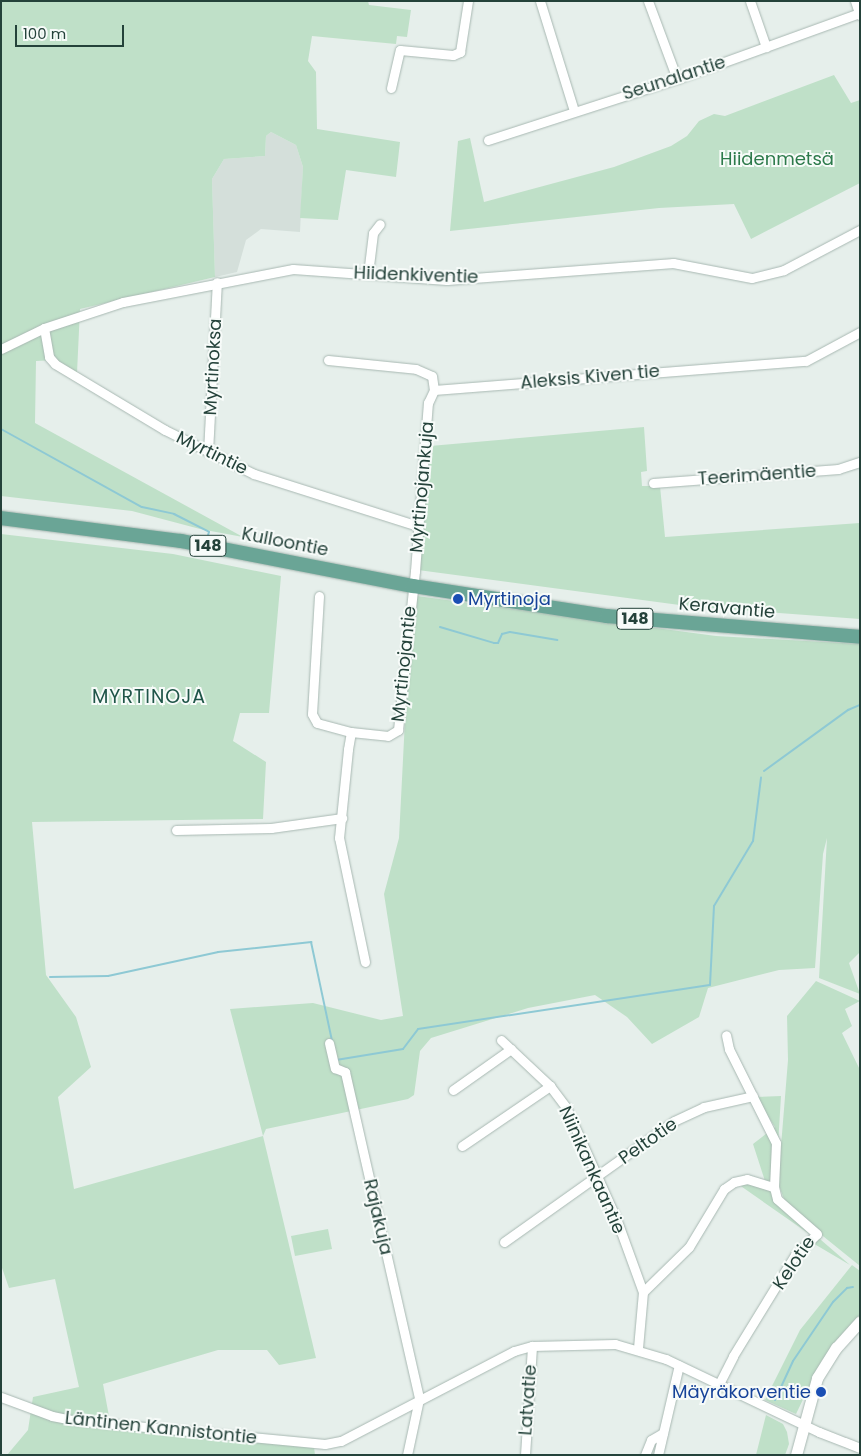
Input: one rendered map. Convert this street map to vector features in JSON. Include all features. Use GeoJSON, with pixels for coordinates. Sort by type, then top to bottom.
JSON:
{"type":"FeatureCollection","features":[{"type":"Feature","properties":{"kind":"main road","name":"Kulloontie"},"geometry":{"type":"LineString","coordinates":[[1,518],[181,541],[413,586]]}},
{"type":"Feature","properties":{"kind":"main road","name":"Keravantie"},"geometry":{"type":"LineString","coordinates":[[413,586],[607,616],[860,637]]}},
{"type":"Feature","properties":{"kind":"street"},"geometry":{"type":"LineString","coordinates":[[391,88],[400,50],[453,55],[460,52],[468,1]]}},
{"type":"Feature","properties":{"kind":"street"},"geometry":{"type":"LineString","coordinates":[[540,1],[574,111]]}},
{"type":"Feature","properties":{"kind":"street"},"geometry":{"type":"LineString","coordinates":[[648,1],[677,79]]}},
{"type":"Feature","properties":{"kind":"street"},"geometry":{"type":"LineString","coordinates":[[750,1],[766,47]]}},
{"type":"Feature","properties":{"kind":"street"},"geometry":{"type":"LineString","coordinates":[[855,1],[860,13]]}},
{"type":"Feature","properties":{"kind":"street","name":"Seunalantie"},"geometry":{"type":"LineString","coordinates":[[488,140],[677,79],[860,13]]}},
{"type":"Feature","properties":{"kind":"street"},"geometry":{"type":"LineString","coordinates":[[368,274],[373,234],[380,224]]}},
{"type":"Feature","properties":{"kind":"street","name":"Hiidenkiventie"},"geometry":{"type":"LineString","coordinates":[[1,349],[44,328],[132,300],[216,282],[292,269],[447,280],[673,264],[752,278],[784,270],[860,230]]}},
{"type":"Feature","properties":{"kind":"street","name":"Myrtinoksa"},"geometry":{"type":"LineString","coordinates":[[208,452],[216,282]]}},
{"type":"Feature","properties":{"kind":"street","name":"Myrtintie"},"geometry":{"type":"LineString","coordinates":[[44,328],[49,357],[55,364],[208,452],[288,486],[418,526]]}},
{"type":"Feature","properties":{"kind":"street","name":"Aleksis Kiven tie"},"geometry":{"type":"LineString","coordinates":[[434,390],[806,361],[860,332]]}},
{"type":"Feature","properties":{"kind":"street"},"geometry":{"type":"LineString","coordinates":[[328,360],[416,368],[432,376],[434,390]]}},
{"type":"Feature","properties":{"kind":"street","name":"Myrtinojankuja"},"geometry":{"type":"LineString","coordinates":[[413,586],[428,403],[434,390]]}},
{"type":"Feature","properties":{"kind":"street","name":"Teerimäentie"},"geometry":{"type":"LineString","coordinates":[[653,483],[838,469],[860,462]]}},
{"type":"Feature","properties":{"kind":"street","name":"Myrtinojantie"},"geometry":{"type":"LineString","coordinates":[[351,732],[388,736],[398,730],[413,586]]}},
{"type":"Feature","properties":{"kind":"street"},"geometry":{"type":"LineString","coordinates":[[319,596],[312,714],[317,722],[351,732],[340,851],[365,962]]}},
{"type":"Feature","properties":{"kind":"street"},"geometry":{"type":"LineString","coordinates":[[176,830],[271,828],[342,818]]}},
{"type":"Feature","properties":{"kind":"street"},"geometry":{"type":"LineString","coordinates":[[638,1348],[643,1292],[690,1247],[729,1186],[748,1179],[774,1187],[776,1144],[729,1049],[726,1035]]}},
{"type":"Feature","properties":{"kind":"street","name":"Niinikankaantie"},"geometry":{"type":"LineString","coordinates":[[501,1040],[550,1086],[566,1107],[598,1177],[643,1292]]}},
{"type":"Feature","properties":{"kind":"street","name":"Rajakuja"},"geometry":{"type":"LineString","coordinates":[[329,1043],[335,1068],[345,1072],[419,1399]]}},
{"type":"Feature","properties":{"kind":"street"},"geometry":{"type":"LineString","coordinates":[[453,1090],[512,1049]]}},
{"type":"Feature","properties":{"kind":"street"},"geometry":{"type":"LineString","coordinates":[[462,1146],[550,1086]]}},
{"type":"Feature","properties":{"kind":"street","name":"Peltotie"},"geometry":{"type":"LineString","coordinates":[[504,1242],[598,1177],[674,1121],[704,1107],[753,1096]]}},
{"type":"Feature","properties":{"kind":"street","name":"Kelotie"},"geometry":{"type":"LineString","coordinates":[[719,1384],[733,1356],[795,1256],[817,1234],[777,1199],[774,1187]]}},
{"type":"Feature","properties":{"kind":"street"},"geometry":{"type":"LineString","coordinates":[[796,1455],[811,1391],[824,1364],[860,1320]]}},
{"type":"Feature","properties":{"kind":"street"},"geometry":{"type":"LineString","coordinates":[[406,1455],[419,1399],[514,1351],[532,1346],[615,1344],[638,1348],[679,1365],[803,1424],[860,1448]]}},
{"type":"Feature","properties":{"kind":"street","name":"Latvatie"},"geometry":{"type":"LineString","coordinates":[[525,1455],[532,1346]]}},
{"type":"Feature","properties":{"kind":"street"},"geometry":{"type":"LineString","coordinates":[[658,1455],[679,1365]]}},
{"type":"Feature","properties":{"kind":"street","name":"Läntinen Kannistontie"},"geometry":{"type":"LineString","coordinates":[[1,1398],[52,1416],[72,1420],[325,1444],[341,1441],[419,1399]]}},
{"type":"Feature","properties":{"kind":"street"},"geometry":{"type":"LineString","coordinates":[[645,1455],[651,1440],[663,1433]]}},
{"type":"Feature","properties":{"kind":"shaded area"},"geometry":{"type":"Polygon","coordinates":[[[271,132],[296,145],[303,167],[300,232],[261,229],[246,240],[237,272],[215,277],[212,179],[224,159],[265,156],[266,136],[271,132]]]}},
{"type":"Feature","properties":{"kind":"green space"},"geometry":{"type":"Polygon","coordinates":[[[1,1],[368,1],[369,5],[411,10],[407,37],[397,36],[396,44],[312,36],[308,61],[316,72],[317,129],[400,142],[396,177],[346,170],[338,220],[300,218],[303,167],[296,145],[271,132],[266,136],[265,156],[224,159],[212,179],[215,277],[80,309],[77,373],[56,360],[36,361],[35,423],[243,537],[200,529],[132,511],[1,496],[1,1]]]}},
{"type":"Feature","properties":{"kind":"green space","name":"Hiidenmetsä"},"geometry":{"type":"Polygon","coordinates":[[[834,75],[851,103],[860,100],[860,183],[751,239],[734,204],[659,208],[450,231],[458,141],[470,138],[484,202],[614,167],[671,146],[687,136],[699,121],[714,114],[725,116],[834,75]]]}},
{"type":"Feature","properties":{"kind":"green space"},"geometry":{"type":"Polygon","coordinates":[[[644,427],[647,471],[641,472],[642,486],[660,486],[665,537],[860,523],[860,619],[687,606],[418,570],[430,446],[644,427]]]}},
{"type":"Feature","properties":{"kind":"green space"},"geometry":{"type":"Polygon","coordinates":[[[1,534],[173,554],[281,576],[269,713],[240,713],[233,741],[266,762],[263,819],[32,822],[46,975],[76,1017],[91,1067],[58,1097],[74,1189],[263,1136],[316,1358],[279,1365],[267,1350],[218,1350],[103,1384],[111,1427],[314,1447],[315,1455],[7,1455],[28,1430],[33,1397],[79,1387],[55,1279],[9,1288],[1,1265],[1,534]]]}},
{"type":"Feature","properties":{"kind":"green space"},"geometry":{"type":"Polygon","coordinates":[[[417,596],[716,636],[860,644],[860,952],[849,963],[860,994],[819,978],[827,838],[823,854],[815,968],[779,970],[708,988],[699,1017],[652,1044],[627,1017],[595,995],[528,1008],[431,1038],[420,1051],[414,1095],[408,1099],[266,1129],[263,1136],[230,1009],[313,1003],[381,1020],[403,1016],[384,894],[399,838],[411,602],[417,596]]]}},
{"type":"Feature","properties":{"kind":"green space"},"geometry":{"type":"Polygon","coordinates":[[[816,981],[860,1001],[845,1009],[852,1026],[842,1033],[860,1070],[860,1266],[787,1207],[778,1183],[788,1060],[787,1016],[816,981]]]}},
{"type":"Feature","properties":{"kind":"green space"},"geometry":{"type":"Polygon","coordinates":[[[781,1096],[776,1178],[784,1208],[850,1265],[811,1242],[815,1238],[735,1182],[765,1181],[753,1144],[775,1127],[755,1097],[781,1096]]]}},
{"type":"Feature","properties":{"kind":"green space"},"geometry":{"type":"Polygon","coordinates":[[[328,1229],[332,1249],[295,1256],[291,1236],[328,1229]]]}},
{"type":"Feature","properties":{"kind":"green space"},"geometry":{"type":"Polygon","coordinates":[[[852,1265],[860,1271],[860,1316],[822,1360],[796,1414],[765,1400],[800,1330],[852,1265]]]}},
{"type":"Feature","properties":{"kind":"green space"},"geometry":{"type":"Polygon","coordinates":[[[766,1415],[783,1424],[787,1432],[789,1444],[785,1455],[756,1455],[766,1415]]]}},
{"type":"Feature","properties":{"kind":"waterway"},"geometry":{"type":"LineString","coordinates":[[1,429],[142,507],[174,514],[209,532],[208,535]]}},
{"type":"Feature","properties":{"kind":"waterway"},"geometry":{"type":"LineString","coordinates":[[440,627],[494,643],[498,643],[502,634],[510,632],[557,640]]}},
{"type":"Feature","properties":{"kind":"waterway"},"geometry":{"type":"LineString","coordinates":[[764,771],[848,710],[860,705]]}},
{"type":"Feature","properties":{"kind":"waterway"},"geometry":{"type":"LineString","coordinates":[[336,1060],[403,1049],[418,1029],[710,985],[714,906],[753,841],[761,778]]}},
{"type":"Feature","properties":{"kind":"waterway"},"geometry":{"type":"LineString","coordinates":[[50,977],[108,976],[218,952],[311,942],[332,1041]]}},
{"type":"Feature","properties":{"kind":"waterway"},"geometry":{"type":"LineString","coordinates":[[775,1400],[793,1361],[833,1302],[847,1288],[853,1287]]}},
{"type":"Feature","properties":{"kind":"place","name":"Myrtinoja"},"geometry":{"type":"Point","coordinates":[458,599]}},
{"type":"Feature","properties":{"kind":"place","name":"Mäyräkorventie"},"geometry":{"type":"Point","coordinates":[821,1392]}},
{"type":"Feature","properties":{"kind":"district","name":"MYRTINOJA"},"geometry":{"type":"Point","coordinates":[149,697]}}]}
